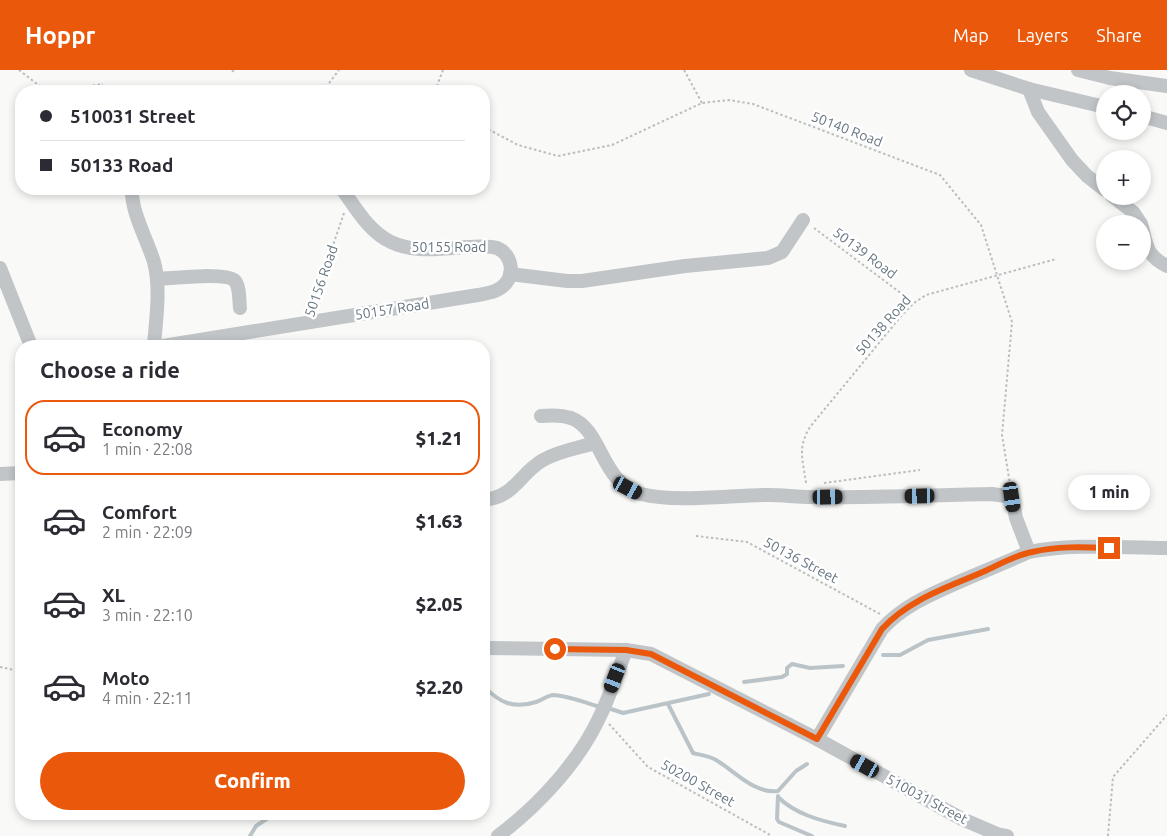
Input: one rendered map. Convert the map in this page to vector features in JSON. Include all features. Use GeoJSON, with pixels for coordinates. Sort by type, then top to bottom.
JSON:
{"type":"FeatureCollection","features":[{"type":"Feature","properties":{"kind":"street"},"geometry":{"type":"LineString","coordinates":[[971,70],[1030,89],[1096,105]]}},
{"type":"Feature","properties":{"kind":"street"},"geometry":{"type":"LineString","coordinates":[[1078,70],[1110,78],[1167,86]]}},
{"type":"Feature","properties":{"kind":"street"},"geometry":{"type":"LineString","coordinates":[[1030,89],[1038,112],[1072,160],[1096,183]]}},
{"type":"Feature","properties":{"kind":"street"},"geometry":{"type":"LineString","coordinates":[[1151,118],[1167,122]]}},
{"type":"Feature","properties":{"kind":"street"},"geometry":{"type":"LineString","coordinates":[[132,195],[132,203],[148,245],[157,279],[154,340]]}},
{"type":"Feature","properties":{"kind":"street","name":"50155 Road"},"geometry":{"type":"LineString","coordinates":[[347,195],[371,228],[389,242],[420,249],[478,246],[498,248],[505,253],[510,262],[510,274]]}},
{"type":"Feature","properties":{"kind":"street"},"geometry":{"type":"LineString","coordinates":[[1123,205],[1134,215]]}},
{"type":"Feature","properties":{"kind":"street"},"geometry":{"type":"LineString","coordinates":[[510,274],[582,281],[685,266],[768,258],[782,252],[803,220]]}},
{"type":"Feature","properties":{"kind":"street"},"geometry":{"type":"LineString","coordinates":[[1151,254],[1167,266]]}},
{"type":"Feature","properties":{"kind":"street"},"geometry":{"type":"LineString","coordinates":[[0,268],[29,340]]}},
{"type":"Feature","properties":{"kind":"street","name":"50157 Road"},"geometry":{"type":"LineString","coordinates":[[306,323],[496,291],[504,286],[510,274]]}},
{"type":"Feature","properties":{"kind":"street"},"geometry":{"type":"LineString","coordinates":[[157,279],[230,278],[235,281],[237,286],[240,308]]}},
{"type":"Feature","properties":{"kind":"street","name":"50156 Road"},"geometry":{"type":"LineString","coordinates":[[200,340],[306,323]]}},
{"type":"Feature","properties":{"kind":"street"},"geometry":{"type":"LineString","coordinates":[[542,416],[570,418],[585,428],[614,475],[628,488],[638,493],[672,498],[992,494],[1012,497],[1016,518],[1029,552]]}},
{"type":"Feature","properties":{"kind":"street"},"geometry":{"type":"LineString","coordinates":[[490,498],[510,491],[544,459],[554,454],[595,443]]}},
{"type":"Feature","properties":{"kind":"street"},"geometry":{"type":"LineString","coordinates":[[0,474],[15,473]]}},
{"type":"Feature","properties":{"kind":"street"},"geometry":{"type":"LineString","coordinates":[[817,739],[876,639],[891,619],[909,606],[1029,552],[1070,547],[1167,548]]}},
{"type":"Feature","properties":{"kind":"street","name":"510031 Street"},"geometry":{"type":"LineString","coordinates":[[490,648],[626,650],[651,654],[817,739],[962,819],[997,834],[1007,836]]}},
{"type":"Feature","properties":{"kind":"street"},"geometry":{"type":"LineString","coordinates":[[498,836],[523,816],[562,776],[580,750],[601,715],[626,650]]}},
{"type":"Feature","properties":{"kind":"path"},"geometry":{"type":"LineString","coordinates":[[19,70],[38,85]]}},
{"type":"Feature","properties":{"kind":"path"},"geometry":{"type":"LineString","coordinates":[[328,85],[339,70]]}},
{"type":"Feature","properties":{"kind":"path"},"geometry":{"type":"LineString","coordinates":[[437,85],[443,70]]}},
{"type":"Feature","properties":{"kind":"path"},"geometry":{"type":"LineString","coordinates":[[684,70],[702,102]]}},
{"type":"Feature","properties":{"kind":"path"},"geometry":{"type":"LineString","coordinates":[[97,85],[103,84]]}},
{"type":"Feature","properties":{"kind":"path","name":"50140 Road"},"geometry":{"type":"LineString","coordinates":[[490,130],[518,145],[558,156],[612,145],[702,102],[729,100],[753,104],[940,175],[982,225],[1012,322],[1002,435],[1012,497]]}},
{"type":"Feature","properties":{"kind":"path","name":"50156 Road"},"geometry":{"type":"LineString","coordinates":[[306,323],[346,195]]}},
{"type":"Feature","properties":{"kind":"path","name":"50139 Road"},"geometry":{"type":"LineString","coordinates":[[803,220],[914,303]]}},
{"type":"Feature","properties":{"kind":"path","name":"50138 Road"},"geometry":{"type":"LineString","coordinates":[[806,486],[801,450],[803,439],[810,427],[914,303],[926,295],[1056,259]]}},
{"type":"Feature","properties":{"kind":"path"},"geometry":{"type":"LineString","coordinates":[[816,485],[920,470]]}},
{"type":"Feature","properties":{"kind":"path","name":"50136 Street"},"geometry":{"type":"LineString","coordinates":[[696,536],[747,542],[891,619]]}},
{"type":"Feature","properties":{"kind":"path"},"geometry":{"type":"LineString","coordinates":[[0,667],[14,670]]}},
{"type":"Feature","properties":{"kind":"path","name":"50200 Street"},"geometry":{"type":"LineString","coordinates":[[601,715],[648,767],[772,836]]}},
{"type":"Feature","properties":{"kind":"path"},"geometry":{"type":"LineString","coordinates":[[1108,836],[1114,777],[1167,716]]}},
{"type":"Feature","properties":{"kind":"waterway"},"geometry":{"type":"LineString","coordinates":[[883,655],[900,655],[928,640],[988,629]]}},
{"type":"Feature","properties":{"kind":"waterway"},"geometry":{"type":"LineString","coordinates":[[744,682],[782,677],[787,674],[787,668],[792,664],[810,668],[843,666]]}},
{"type":"Feature","properties":{"kind":"waterway"},"geometry":{"type":"LineString","coordinates":[[490,692],[507,703],[521,705],[554,695],[597,706]]}},
{"type":"Feature","properties":{"kind":"waterway"},"geometry":{"type":"LineString","coordinates":[[611,709],[623,713],[709,694]]}},
{"type":"Feature","properties":{"kind":"waterway"},"geometry":{"type":"LineString","coordinates":[[668,704],[693,753],[714,759],[745,781],[761,789],[778,791],[796,771],[807,764]]}},
{"type":"Feature","properties":{"kind":"waterway"},"geometry":{"type":"LineString","coordinates":[[778,796],[777,819],[779,822],[812,836]]}},
{"type":"Feature","properties":{"kind":"waterway"},"geometry":{"type":"LineString","coordinates":[[778,797],[800,812],[845,826]]}},
{"type":"Feature","properties":{"kind":"waterway"},"geometry":{"type":"LineString","coordinates":[[250,836],[256,826],[265,820]]}},
{"type":"Feature","properties":{"kind":"route"},"geometry":{"type":"LineString","coordinates":[[555,649],[626,650],[651,654],[817,739],[882,629],[891,619],[909,606],[1029,552],[1070,547],[1109,548]]}}]}
